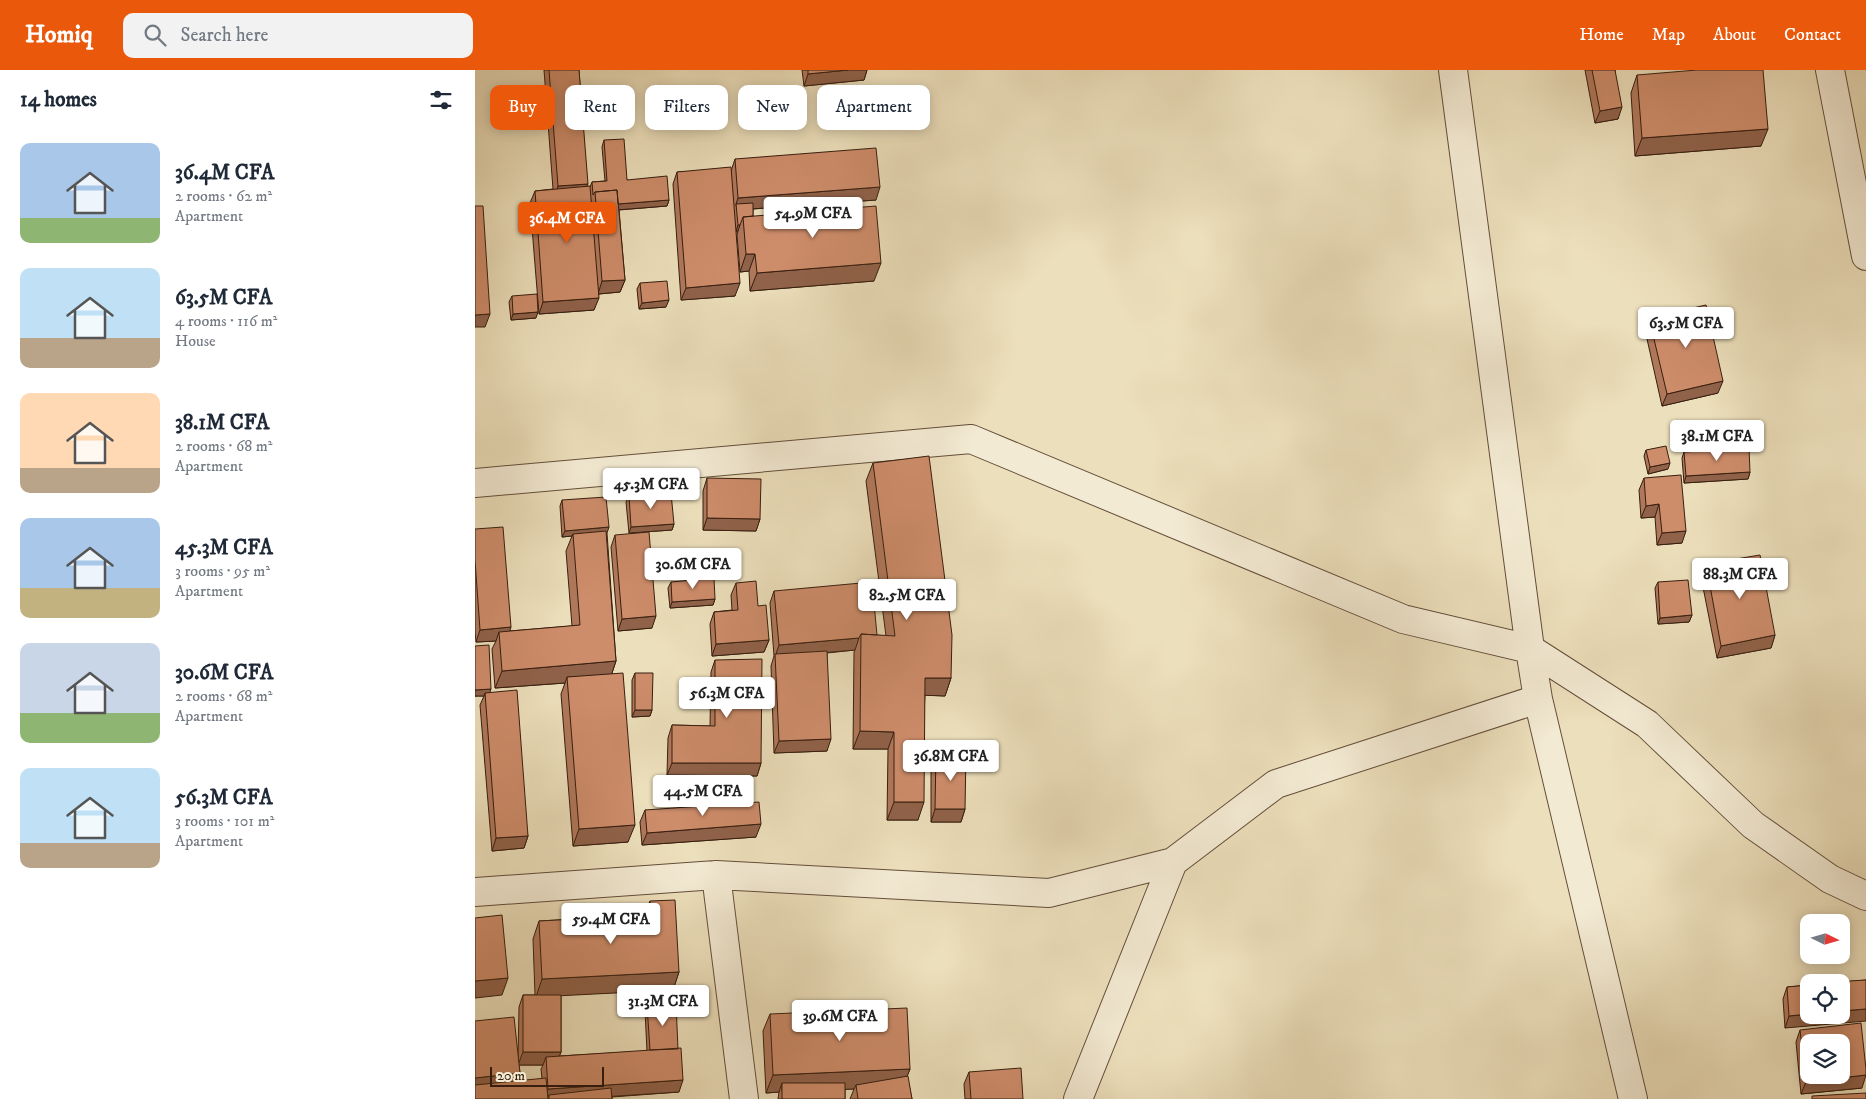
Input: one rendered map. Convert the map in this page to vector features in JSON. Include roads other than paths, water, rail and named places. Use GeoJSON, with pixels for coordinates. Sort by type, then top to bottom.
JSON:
{"type":"FeatureCollection","features":[{"type":"Feature","properties":{"kind":"street"},"geometry":{"type":"LineString","coordinates":[[1453,70],[1529,649],[1538,699],[1633,1099]]}},
{"type":"Feature","properties":{"kind":"street"},"geometry":{"type":"LineString","coordinates":[[1830,70],[1866,256]]}},
{"type":"Feature","properties":{"kind":"street"},"geometry":{"type":"LineString","coordinates":[[475,483],[971,439],[1403,619],[1529,649],[1647,724],[1753,825],[1830,880],[1866,896]]}},
{"type":"Feature","properties":{"kind":"street"},"geometry":{"type":"LineString","coordinates":[[475,892],[715,875],[1049,893],[1173,862],[1276,784],[1538,699]]}},
{"type":"Feature","properties":{"kind":"street"},"geometry":{"type":"LineString","coordinates":[[1077,1099],[1173,862]]}},
{"type":"Feature","properties":{"kind":"street"},"geometry":{"type":"LineString","coordinates":[[715,875],[744,1099]]}}]}
